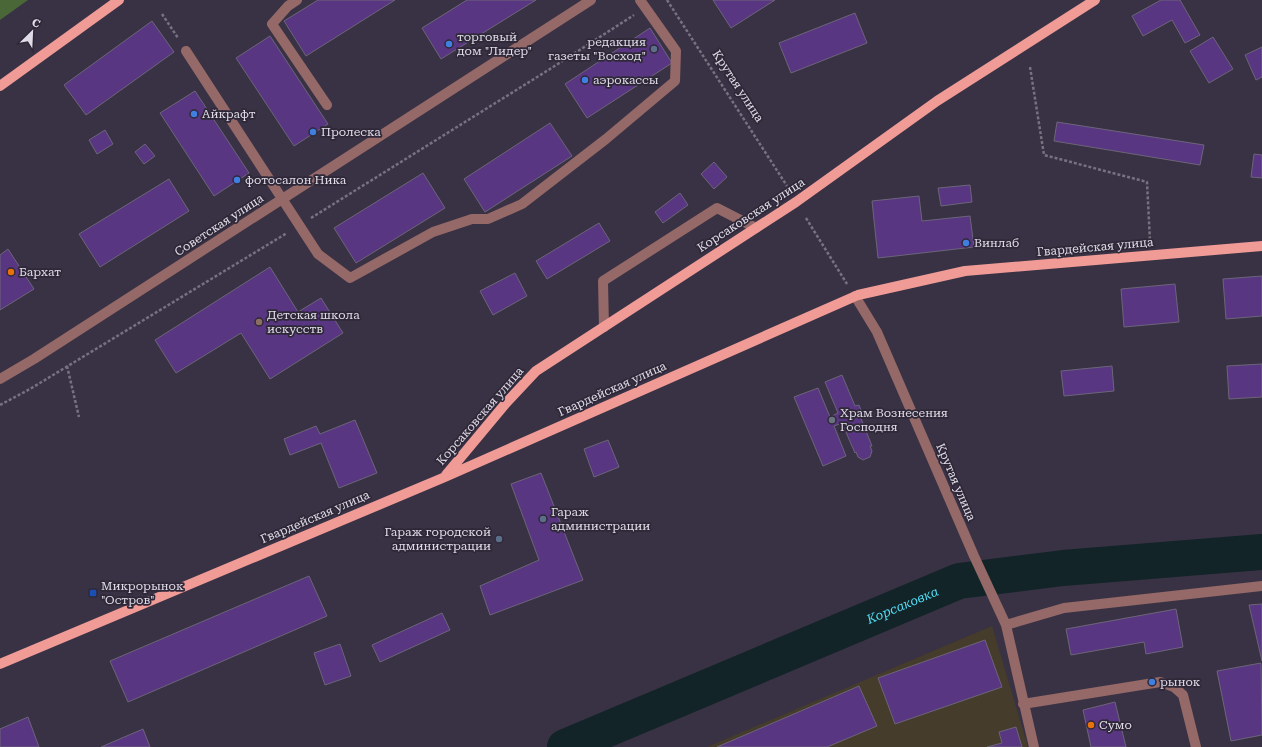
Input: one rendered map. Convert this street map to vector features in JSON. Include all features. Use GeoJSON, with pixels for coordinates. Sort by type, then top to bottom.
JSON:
{"type":"FeatureCollection","features":[{"type":"Feature","properties":{"kind":"main road"},"geometry":{"type":"LineString","coordinates":[[0,86],[119,0]]}},
{"type":"Feature","properties":{"kind":"main road","name":"Корсаковская улица"},"geometry":{"type":"LineString","coordinates":[[445,477],[506,403],[536,371],[796,202],[937,101],[1095,0]]}},
{"type":"Feature","properties":{"kind":"main road","name":"Гвардейская улица"},"geometry":{"type":"LineString","coordinates":[[0,664],[445,477],[855,296],[965,271],[1262,246]]}},
{"type":"Feature","properties":{"kind":"street"},"geometry":{"type":"LineString","coordinates":[[297,0],[288,6],[272,24],[327,105]]}},
{"type":"Feature","properties":{"kind":"street","name":"Советская улица"},"geometry":{"type":"LineString","coordinates":[[0,379],[283,199],[591,0]]}},
{"type":"Feature","properties":{"kind":"street"},"geometry":{"type":"LineString","coordinates":[[186,51],[318,254],[350,278],[433,232],[472,219],[488,219],[522,204],[606,139],[675,80],[676,51],[643,3]]}},
{"type":"Feature","properties":{"kind":"street"},"geometry":{"type":"LineString","coordinates":[[604,327],[603,281],[717,208],[756,228]]}},
{"type":"Feature","properties":{"kind":"street","name":"Крутая улица"},"geometry":{"type":"LineString","coordinates":[[855,296],[877,332],[974,556],[1006,625],[1034,747]]}},
{"type":"Feature","properties":{"kind":"street"},"geometry":{"type":"LineString","coordinates":[[1006,625],[1064,608],[1262,586]]}},
{"type":"Feature","properties":{"kind":"street"},"geometry":{"type":"LineString","coordinates":[[1023,704],[1160,682],[1174,687],[1183,695],[1196,747]]}},
{"type":"Feature","properties":{"kind":"path","name":"Крутая улица"},"geometry":{"type":"LineString","coordinates":[[667,0],[787,186]]}},
{"type":"Feature","properties":{"kind":"path"},"geometry":{"type":"LineString","coordinates":[[0,405],[300,225],[550,69],[643,3]]}},
{"type":"Feature","properties":{"kind":"path"},"geometry":{"type":"LineString","coordinates":[[162,14],[186,51]]}},
{"type":"Feature","properties":{"kind":"path"},"geometry":{"type":"LineString","coordinates":[[1030,68],[1044,155],[1147,182],[1150,256]]}},
{"type":"Feature","properties":{"kind":"path"},"geometry":{"type":"LineString","coordinates":[[806,218],[855,296]]}},
{"type":"Feature","properties":{"kind":"path"},"geometry":{"type":"LineString","coordinates":[[67,366],[79,417]]}},
{"type":"Feature","properties":{"kind":"shaded area"},"geometry":{"type":"Polygon","coordinates":[[[992,626],[1028,747],[707,747],[992,626]]]}},
{"type":"Feature","properties":{"kind":"green space"},"geometry":{"type":"Polygon","coordinates":[[[0,0],[28,0],[0,20],[0,0]]]}},
{"type":"Feature","properties":{"kind":"building"},"geometry":{"type":"Polygon","coordinates":[[[318,0],[395,0],[306,56],[284,21],[318,0]]]}},
{"type":"Feature","properties":{"kind":"building","name":"торговый дом \"Лидер\""},"geometry":{"type":"Polygon","coordinates":[[[467,0],[536,0],[441,59],[422,28],[467,0]]]}},
{"type":"Feature","properties":{"kind":"building"},"geometry":{"type":"Polygon","coordinates":[[[713,0],[775,0],[731,28],[713,0]]]}},
{"type":"Feature","properties":{"kind":"building"},"geometry":{"type":"Polygon","coordinates":[[[1161,0],[1180,0],[1200,35],[1185,43],[1172,20],[1143,36],[1132,16],[1161,0]]]}},
{"type":"Feature","properties":{"kind":"building"},"geometry":{"type":"Polygon","coordinates":[[[855,13],[867,43],[791,73],[779,43],[855,13]]]}},
{"type":"Feature","properties":{"kind":"building"},"geometry":{"type":"Polygon","coordinates":[[[152,21],[174,52],[86,115],[64,85],[152,21]]]}},
{"type":"Feature","properties":{"kind":"building"},"geometry":{"type":"Polygon","coordinates":[[[650,28],[672,63],[587,118],[565,84],[650,28]]]}},
{"type":"Feature","properties":{"kind":"building"},"geometry":{"type":"Polygon","coordinates":[[[270,36],[328,124],[294,146],[236,58],[270,36]]]}},
{"type":"Feature","properties":{"kind":"building"},"geometry":{"type":"Polygon","coordinates":[[[1213,37],[1233,69],[1209,83],[1190,51],[1213,37]]]}},
{"type":"Feature","properties":{"kind":"building"},"geometry":{"type":"Polygon","coordinates":[[[1262,47],[1262,77],[1256,80],[1245,55],[1262,47]]]}},
{"type":"Feature","properties":{"kind":"building"},"geometry":{"type":"Polygon","coordinates":[[[195,91],[249,173],[214,196],[160,113],[195,91]]]}},
{"type":"Feature","properties":{"kind":"building"},"geometry":{"type":"Polygon","coordinates":[[[1057,122],[1204,145],[1200,165],[1054,141],[1057,122]]]}},
{"type":"Feature","properties":{"kind":"building"},"geometry":{"type":"Polygon","coordinates":[[[550,123],[572,156],[485,212],[464,179],[550,123]]]}},
{"type":"Feature","properties":{"kind":"building"},"geometry":{"type":"Polygon","coordinates":[[[105,130],[113,144],[97,154],[89,140],[105,130]]]}},
{"type":"Feature","properties":{"kind":"building"},"geometry":{"type":"Polygon","coordinates":[[[145,144],[155,156],[144,164],[135,152],[145,144]]]}},
{"type":"Feature","properties":{"kind":"building"},"geometry":{"type":"Polygon","coordinates":[[[1254,154],[1262,155],[1262,178],[1251,177],[1254,154]]]}},
{"type":"Feature","properties":{"kind":"building"},"geometry":{"type":"Polygon","coordinates":[[[714,162],[727,177],[714,189],[701,174],[714,162]]]}},
{"type":"Feature","properties":{"kind":"building"},"geometry":{"type":"Polygon","coordinates":[[[423,173],[445,208],[356,263],[334,228],[423,173]]]}},
{"type":"Feature","properties":{"kind":"building"},"geometry":{"type":"Polygon","coordinates":[[[169,179],[189,211],[100,267],[79,234],[169,179]]]}},
{"type":"Feature","properties":{"kind":"building"},"geometry":{"type":"Polygon","coordinates":[[[970,185],[972,202],[941,206],[938,188],[970,185]]]}},
{"type":"Feature","properties":{"kind":"building"},"geometry":{"type":"Polygon","coordinates":[[[680,193],[688,205],[663,223],[655,212],[680,193]]]}},
{"type":"Feature","properties":{"kind":"building"},"geometry":{"type":"Polygon","coordinates":[[[919,196],[922,221],[970,216],[974,247],[878,258],[872,201],[919,196]]]}},
{"type":"Feature","properties":{"kind":"building"},"geometry":{"type":"Polygon","coordinates":[[[599,223],[610,241],[547,279],[536,261],[599,223]]]}},
{"type":"Feature","properties":{"kind":"building","name":"Бархат"},"geometry":{"type":"Polygon","coordinates":[[[8,249],[34,289],[0,310],[0,255],[8,249]]]}},
{"type":"Feature","properties":{"kind":"building","name":"Детская школа искусств"},"geometry":{"type":"Polygon","coordinates":[[[270,267],[298,312],[321,298],[343,333],[270,379],[241,333],[176,373],[155,340],[270,267]]]}},
{"type":"Feature","properties":{"kind":"building"},"geometry":{"type":"Polygon","coordinates":[[[515,273],[527,296],[493,315],[480,291],[515,273]]]}},
{"type":"Feature","properties":{"kind":"building"},"geometry":{"type":"Polygon","coordinates":[[[1262,276],[1262,316],[1226,319],[1223,279],[1262,276]]]}},
{"type":"Feature","properties":{"kind":"building"},"geometry":{"type":"Polygon","coordinates":[[[1175,284],[1179,322],[1124,327],[1121,289],[1175,284]]]}},
{"type":"Feature","properties":{"kind":"building"},"geometry":{"type":"Polygon","coordinates":[[[1262,364],[1262,397],[1229,399],[1227,366],[1262,364]]]}},
{"type":"Feature","properties":{"kind":"building"},"geometry":{"type":"Polygon","coordinates":[[[1112,366],[1114,391],[1064,396],[1061,371],[1112,366]]]}},
{"type":"Feature","properties":{"kind":"building","name":"Храм Вознесения Господня"},"geometry":{"type":"Polygon","coordinates":[[[842,375],[855,406],[859,405],[863,415],[860,416],[872,446],[870,446],[872,451],[870,457],[863,460],[858,457],[842,423],[834,426],[846,456],[823,466],[794,397],[818,388],[830,417],[838,413],[825,382],[842,375]]]}},
{"type":"Feature","properties":{"kind":"building"},"geometry":{"type":"Polygon","coordinates":[[[355,420],[377,473],[339,488],[321,443],[290,455],[284,439],[316,426],[320,434],[355,420]]]}},
{"type":"Feature","properties":{"kind":"building"},"geometry":{"type":"Polygon","coordinates":[[[608,440],[619,467],[594,477],[584,449],[608,440]]]}},
{"type":"Feature","properties":{"kind":"building"},"geometry":{"type":"Polygon","coordinates":[[[541,473],[583,580],[490,615],[480,586],[539,560],[511,484],[541,473]]]}},
{"type":"Feature","properties":{"kind":"building"},"geometry":{"type":"Polygon","coordinates":[[[309,576],[327,616],[128,702],[110,661],[309,576]]]}},
{"type":"Feature","properties":{"kind":"building"},"geometry":{"type":"Polygon","coordinates":[[[1262,604],[1262,661],[1249,605],[1262,604]]]}},
{"type":"Feature","properties":{"kind":"building"},"geometry":{"type":"Polygon","coordinates":[[[1176,609],[1183,647],[1146,654],[1144,642],[1071,655],[1066,629],[1176,609]]]}},
{"type":"Feature","properties":{"kind":"building"},"geometry":{"type":"Polygon","coordinates":[[[442,613],[450,630],[380,662],[372,645],[442,613]]]}},
{"type":"Feature","properties":{"kind":"building"},"geometry":{"type":"Polygon","coordinates":[[[985,640],[1002,687],[895,724],[878,678],[985,640]]]}},
{"type":"Feature","properties":{"kind":"building"},"geometry":{"type":"Polygon","coordinates":[[[340,644],[351,676],[325,685],[314,653],[340,644]]]}},
{"type":"Feature","properties":{"kind":"building"},"geometry":{"type":"Polygon","coordinates":[[[1261,663],[1262,735],[1231,741],[1217,671],[1261,663]]]}},
{"type":"Feature","properties":{"kind":"building"},"geometry":{"type":"Polygon","coordinates":[[[859,686],[877,726],[827,747],[717,747],[859,686]]]}},
{"type":"Feature","properties":{"kind":"building"},"geometry":{"type":"Polygon","coordinates":[[[1115,702],[1126,747],[1091,747],[1083,710],[1115,702]]]}},
{"type":"Feature","properties":{"kind":"building"},"geometry":{"type":"Polygon","coordinates":[[[28,717],[39,747],[0,747],[0,729],[28,717]]]}},
{"type":"Feature","properties":{"kind":"building"},"geometry":{"type":"Polygon","coordinates":[[[1016,727],[1022,747],[987,747],[1002,743],[999,732],[1016,727]]]}},
{"type":"Feature","properties":{"kind":"building"},"geometry":{"type":"Polygon","coordinates":[[[143,729],[150,747],[101,747],[143,729]]]}},
{"type":"Feature","properties":{"kind":"waterway","name":"Корсаковка"},"geometry":{"type":"LineString","coordinates":[[565,747],[959,581],[1063,568],[1262,552]]}},
{"type":"Feature","properties":{"kind":"place","name":"торговый дом \"Лидер\""},"geometry":{"type":"Point","coordinates":[449,44]}},
{"type":"Feature","properties":{"kind":"place","name":"редакция газеты \"Восход\""},"geometry":{"type":"Point","coordinates":[654,49]}},
{"type":"Feature","properties":{"kind":"place","name":"аэрокассы"},"geometry":{"type":"Point","coordinates":[585,80]}},
{"type":"Feature","properties":{"kind":"place","name":"Айкрафт"},"geometry":{"type":"Point","coordinates":[194,114]}},
{"type":"Feature","properties":{"kind":"place","name":"Пролеска"},"geometry":{"type":"Point","coordinates":[313,132]}},
{"type":"Feature","properties":{"kind":"place","name":"фотосалон Ника"},"geometry":{"type":"Point","coordinates":[237,180]}},
{"type":"Feature","properties":{"kind":"place","name":"Винлаб"},"geometry":{"type":"Point","coordinates":[966,243]}},
{"type":"Feature","properties":{"kind":"place","name":"Бархат"},"geometry":{"type":"Point","coordinates":[11,272]}},
{"type":"Feature","properties":{"kind":"place","name":"Детская школа искусств"},"geometry":{"type":"Point","coordinates":[259,322]}},
{"type":"Feature","properties":{"kind":"place","name":"Храм Вознесения Господня"},"geometry":{"type":"Point","coordinates":[832,420]}},
{"type":"Feature","properties":{"kind":"place","name":"Гараж администрации"},"geometry":{"type":"Point","coordinates":[543,519]}},
{"type":"Feature","properties":{"kind":"place","name":"Гараж городской администрации"},"geometry":{"type":"Point","coordinates":[499,539]}},
{"type":"Feature","properties":{"kind":"place","name":"Микрорынок \"Остров\""},"geometry":{"type":"Point","coordinates":[93,593]}},
{"type":"Feature","properties":{"kind":"place","name":"рынок"},"geometry":{"type":"Point","coordinates":[1152,682]}},
{"type":"Feature","properties":{"kind":"place","name":"Сумо"},"geometry":{"type":"Point","coordinates":[1091,725]}}]}
